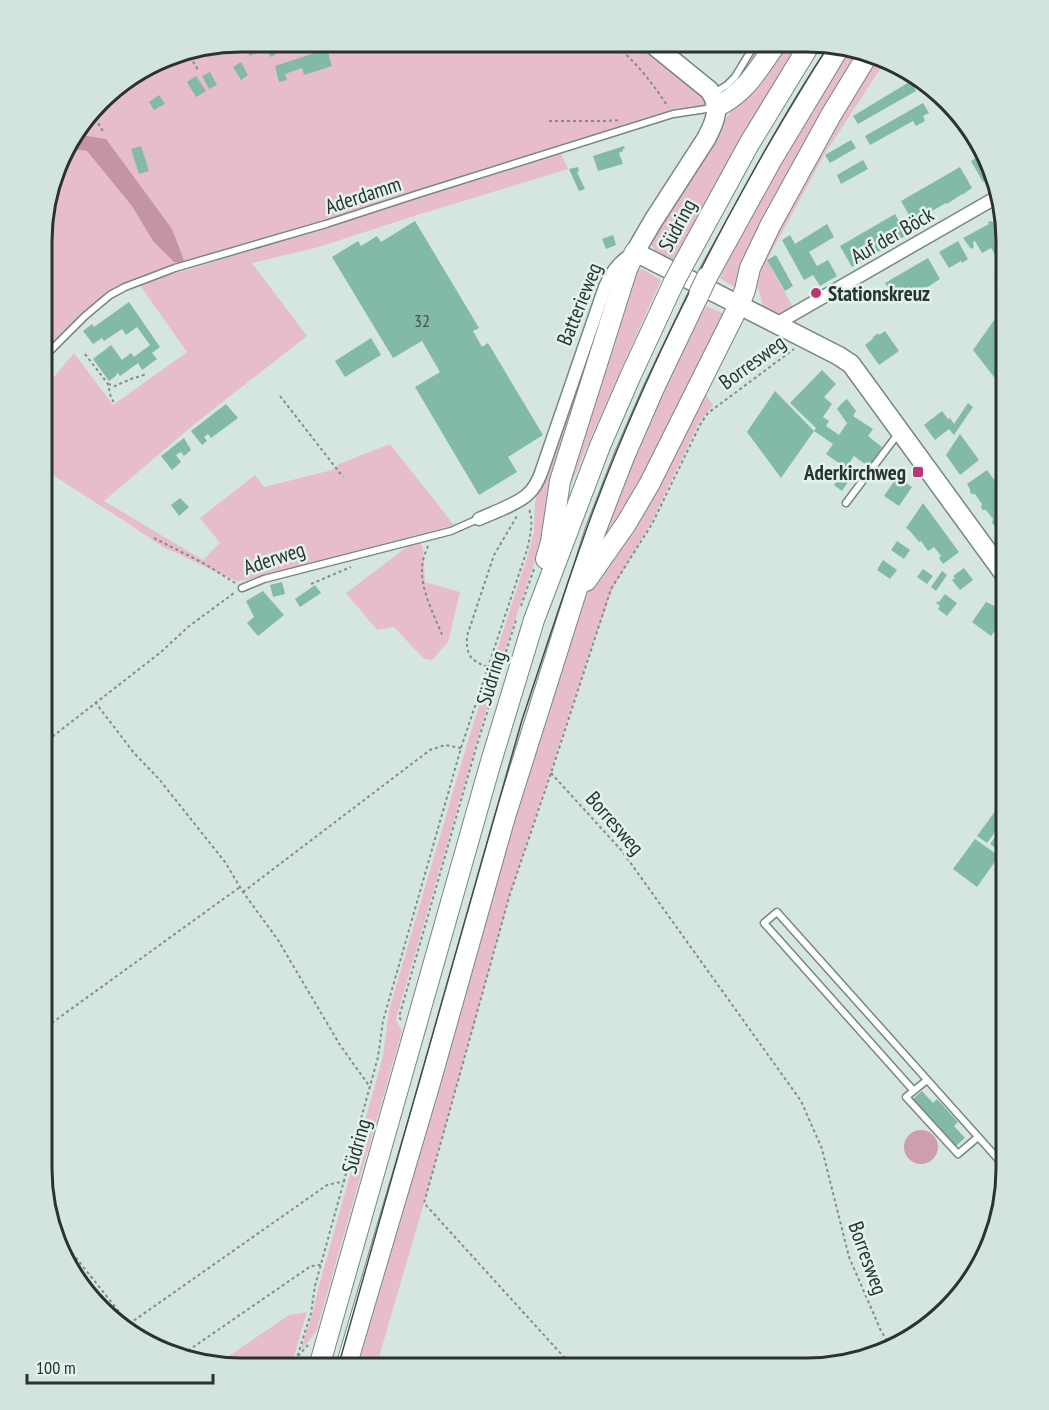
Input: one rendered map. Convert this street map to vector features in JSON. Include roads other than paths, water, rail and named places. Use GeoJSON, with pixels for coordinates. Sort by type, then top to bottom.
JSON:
{"type":"FeatureCollection","features":[{"type":"Feature","properties":{"kind":"main road"},"geometry":{"type":"LineString","coordinates":[[714,101],[729,101],[747,85],[770,52]]}},
{"type":"Feature","properties":{"kind":"main road","name":"Südring"},"geometry":{"type":"LineString","coordinates":[[322,1358],[483,787],[534,620],[600,446],[678,274],[749,144],[805,52]]}},
{"type":"Feature","properties":{"kind":"main road"},"geometry":{"type":"LineString","coordinates":[[349,1358],[504,820],[595,532],[654,388],[703,286],[772,159],[835,55]]}},
{"type":"Feature","properties":{"kind":"main road"},"geometry":{"type":"LineString","coordinates":[[572,603],[626,524],[650,483],[739,305],[750,268],[770,226],[831,115],[864,61]]}},
{"type":"Feature","properties":{"kind":"main road"},"geometry":{"type":"LineString","coordinates":[[534,620],[560,481],[627,268],[635,252]]}},
{"type":"Feature","properties":{"kind":"street"},"geometry":{"type":"LineString","coordinates":[[662,52],[698,81],[714,101]]}},
{"type":"Feature","properties":{"kind":"street","name":"Batterieweg"},"geometry":{"type":"LineString","coordinates":[[523,499],[536,485],[541,473],[605,287],[621,261],[635,252],[706,139],[712,127],[714,101]]}},
{"type":"Feature","properties":{"kind":"street","name":"Auf der Böck"},"geometry":{"type":"LineString","coordinates":[[776,324],[992,200]]}},
{"type":"Feature","properties":{"kind":"street"},"geometry":{"type":"LineString","coordinates":[[635,252],[851,364],[996,563]]}},
{"type":"Feature","properties":{"kind":"street","name":"Aderweg"},"geometry":{"type":"LineString","coordinates":[[479,519],[523,499]]}},
{"type":"Feature","properties":{"kind":"lane"},"geometry":{"type":"LineString","coordinates":[[714,101],[735,77],[750,52]]}},
{"type":"Feature","properties":{"kind":"lane","name":"Aderdamm"},"geometry":{"type":"LineString","coordinates":[[52,350],[85,316],[110,296],[135,283],[175,268],[327,224],[714,101]]}},
{"type":"Feature","properties":{"kind":"lane"},"geometry":{"type":"LineString","coordinates":[[846,503],[900,431]]}},
{"type":"Feature","properties":{"kind":"lane","name":"Aderweg"},"geometry":{"type":"LineString","coordinates":[[242,588],[264,579],[451,531],[479,519]]}},
{"type":"Feature","properties":{"kind":"lane"},"geometry":{"type":"LineString","coordinates":[[914,1090],[764,923],[777,912],[996,1158]]}},
{"type":"Feature","properties":{"kind":"lane"},"geometry":{"type":"LineString","coordinates":[[927,1080],[906,1096],[958,1154],[978,1137]]}},
{"type":"Feature","properties":{"kind":"tram line"},"geometry":{"type":"LineString","coordinates":[[341,1358],[522,720],[592,514],[643,389],[702,267],[775,133],[824,53]]}},
{"type":"Feature","properties":{"kind":"place","name":"Stationskreuz"},"geometry":{"type":"Point","coordinates":[816,293]}},
{"type":"Feature","properties":{"kind":"place","name":"Aderkirchweg"},"geometry":{"type":"Point","coordinates":[918,472]}}]}
